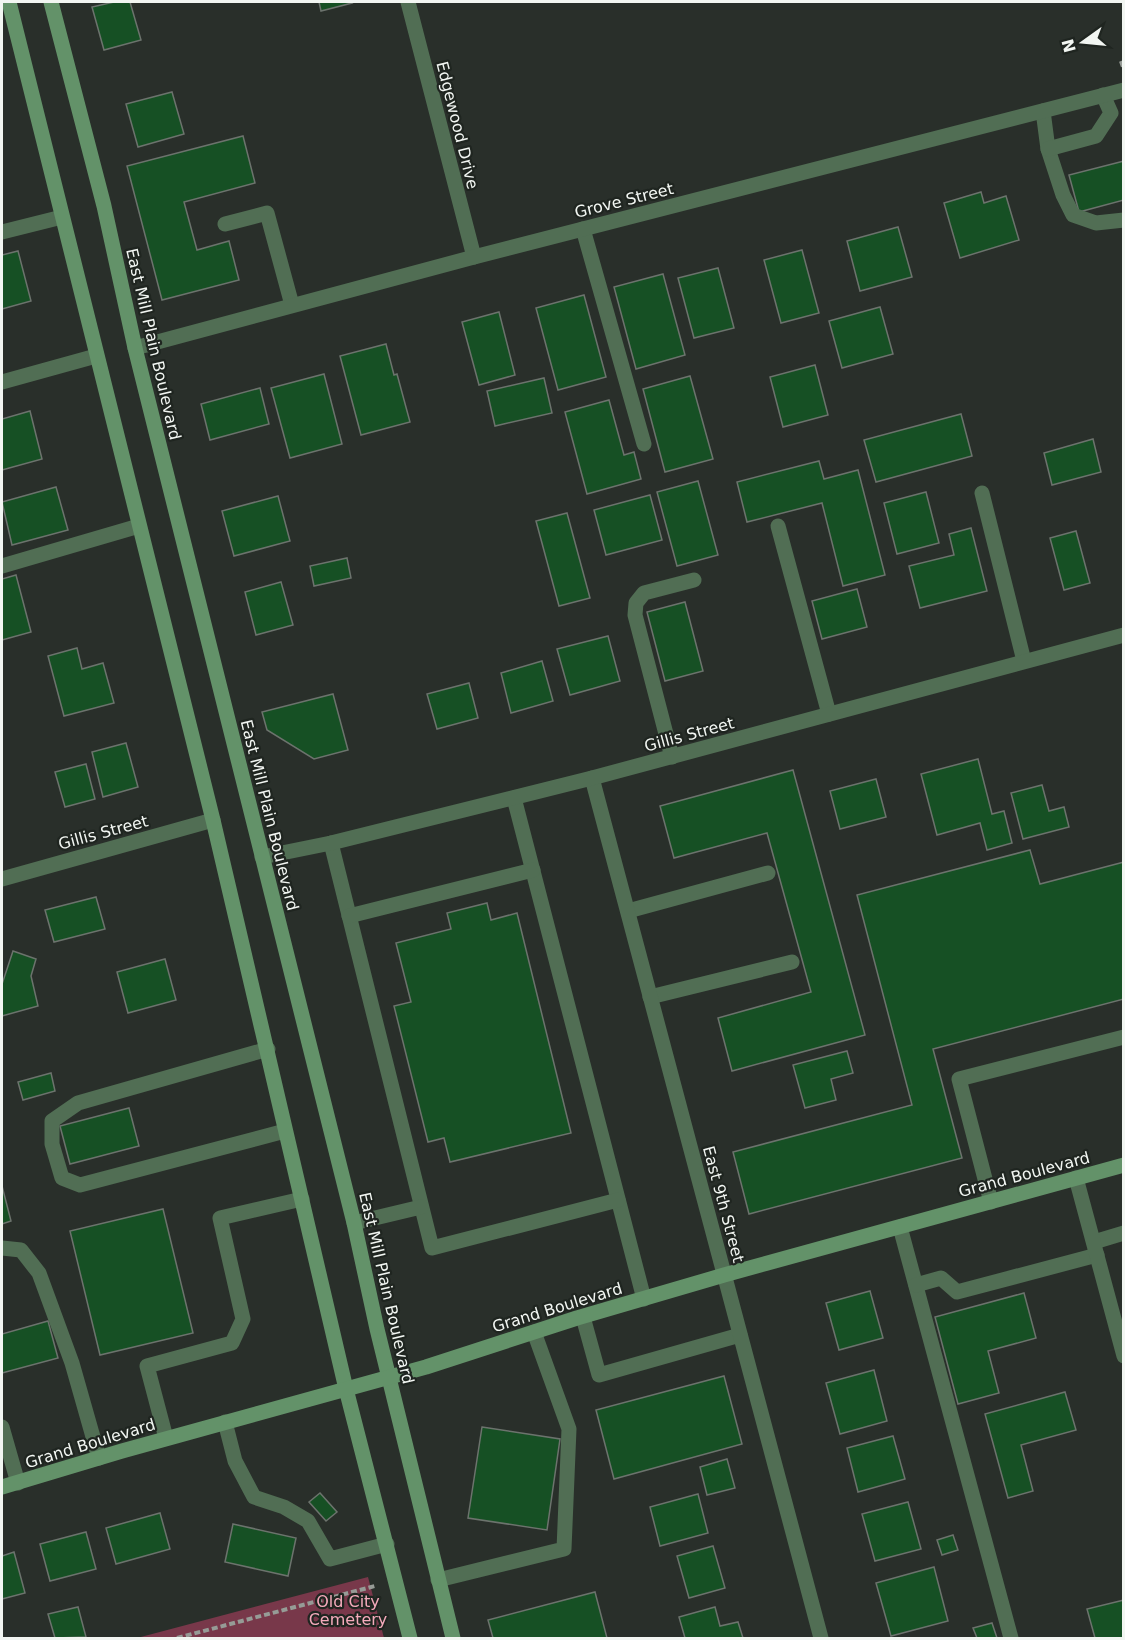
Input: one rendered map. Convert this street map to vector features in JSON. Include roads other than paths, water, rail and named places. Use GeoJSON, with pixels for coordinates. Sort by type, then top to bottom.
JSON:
{"type":"FeatureCollection","features":[{"type":"Feature","properties":{"kind":"main road"},"geometry":{"type":"LineString","coordinates":[[9,2],[213,820],[346,1389],[410,1638]]}},
{"type":"Feature","properties":{"kind":"main road","name":"East Mill Plain Boulevard"},"geometry":{"type":"LineString","coordinates":[[51,2],[104,206],[135,348],[354,1223],[388,1377],[453,1638]]}},
{"type":"Feature","properties":{"kind":"main road","name":"Grand Boulevard"},"geometry":{"type":"LineString","coordinates":[[2,1488],[166,1438],[426,1367],[724,1275],[1124,1165]]}},
{"type":"Feature","properties":{"kind":"street","name":"Edgewood Drive"},"geometry":{"type":"LineString","coordinates":[[408,2],[474,257]]}},
{"type":"Feature","properties":{"kind":"street","name":"Grove Street"},"geometry":{"type":"LineString","coordinates":[[135,348],[474,257],[1124,90]]}},
{"type":"Feature","properties":{"kind":"street"},"geometry":{"type":"LineString","coordinates":[[1048,149],[1096,136],[1111,113],[1103,95]]}},
{"type":"Feature","properties":{"kind":"street"},"geometry":{"type":"LineString","coordinates":[[1043,111],[1048,149],[1063,195],[1073,215],[1096,224],[1124,219]]}},
{"type":"Feature","properties":{"kind":"street"},"geometry":{"type":"LineString","coordinates":[[225,224],[267,213],[292,305]]}},
{"type":"Feature","properties":{"kind":"street"},"geometry":{"type":"LineString","coordinates":[[2,232],[62,217]]}},
{"type":"Feature","properties":{"kind":"street"},"geometry":{"type":"LineString","coordinates":[[583,229],[644,444]]}},
{"type":"Feature","properties":{"kind":"street"},"geometry":{"type":"LineString","coordinates":[[2,382],[96,356]]}},
{"type":"Feature","properties":{"kind":"street"},"geometry":{"type":"LineString","coordinates":[[982,493],[1024,662]]}},
{"type":"Feature","properties":{"kind":"street"},"geometry":{"type":"LineString","coordinates":[[2,566],[139,526]]}},
{"type":"Feature","properties":{"kind":"street"},"geometry":{"type":"LineString","coordinates":[[778,526],[829,714]]}},
{"type":"Feature","properties":{"kind":"street"},"geometry":{"type":"LineString","coordinates":[[672,757],[635,615],[636,603],[644,593],[694,580]]}},
{"type":"Feature","properties":{"kind":"street","name":"Gillis Street"},"geometry":{"type":"LineString","coordinates":[[262,857],[331,843],[592,778],[1124,635]]}},
{"type":"Feature","properties":{"kind":"street","name":"East 9th Street"},"geometry":{"type":"LineString","coordinates":[[592,778],[821,1638]]}},
{"type":"Feature","properties":{"kind":"street"},"geometry":{"type":"LineString","coordinates":[[514,798],[644,1299]]}},
{"type":"Feature","properties":{"kind":"street","name":"Gillis Street"},"geometry":{"type":"LineString","coordinates":[[2,879],[213,820]]}},
{"type":"Feature","properties":{"kind":"street"},"geometry":{"type":"LineString","coordinates":[[331,843],[432,1248],[618,1200]]}},
{"type":"Feature","properties":{"kind":"street"},"geometry":{"type":"LineString","coordinates":[[349,916],[532,870]]}},
{"type":"Feature","properties":{"kind":"street"},"geometry":{"type":"LineString","coordinates":[[628,911],[768,873]]}},
{"type":"Feature","properties":{"kind":"street"},"geometry":{"type":"LineString","coordinates":[[650,997],[792,962]]}},
{"type":"Feature","properties":{"kind":"street"},"geometry":{"type":"LineString","coordinates":[[991,1202],[959,1079],[1124,1036]]}},
{"type":"Feature","properties":{"kind":"street"},"geometry":{"type":"LineString","coordinates":[[268,1049],[78,1103],[52,1121],[52,1144],[62,1178],[80,1185],[285,1131]]}},
{"type":"Feature","properties":{"kind":"street"},"geometry":{"type":"LineString","coordinates":[[1076,1178],[1123,1355]]}},
{"type":"Feature","properties":{"kind":"street"},"geometry":{"type":"LineString","coordinates":[[166,1438],[147,1366],[232,1343],[243,1319],[220,1218],[302,1199]]}},
{"type":"Feature","properties":{"kind":"street"},"geometry":{"type":"LineString","coordinates":[[354,1223],[421,1207]]}},
{"type":"Feature","properties":{"kind":"street"},"geometry":{"type":"LineString","coordinates":[[900,1227],[1011,1638]]}},
{"type":"Feature","properties":{"kind":"street"},"geometry":{"type":"LineString","coordinates":[[916,1285],[941,1278],[957,1292],[1095,1249],[1124,1233]]}},
{"type":"Feature","properties":{"kind":"street"},"geometry":{"type":"LineString","coordinates":[[2,1248],[21,1250],[39,1273],[72,1363],[99,1458]]}},
{"type":"Feature","properties":{"kind":"street"},"geometry":{"type":"LineString","coordinates":[[583,1317],[599,1375],[740,1335]]}},
{"type":"Feature","properties":{"kind":"street"},"geometry":{"type":"LineString","coordinates":[[438,1580],[564,1549],[569,1429],[534,1332]]}},
{"type":"Feature","properties":{"kind":"street"},"geometry":{"type":"LineString","coordinates":[[225,1422],[235,1461],[254,1497],[284,1507],[308,1521],[330,1559],[387,1544]]}},
{"type":"Feature","properties":{"kind":"street"},"geometry":{"type":"LineString","coordinates":[[2,1427],[18,1483]]}},
{"type":"Feature","properties":{"kind":"park label","name":"Old City Cemetery"},"geometry":{"type":"Point","coordinates":[348,1610]}}]}
